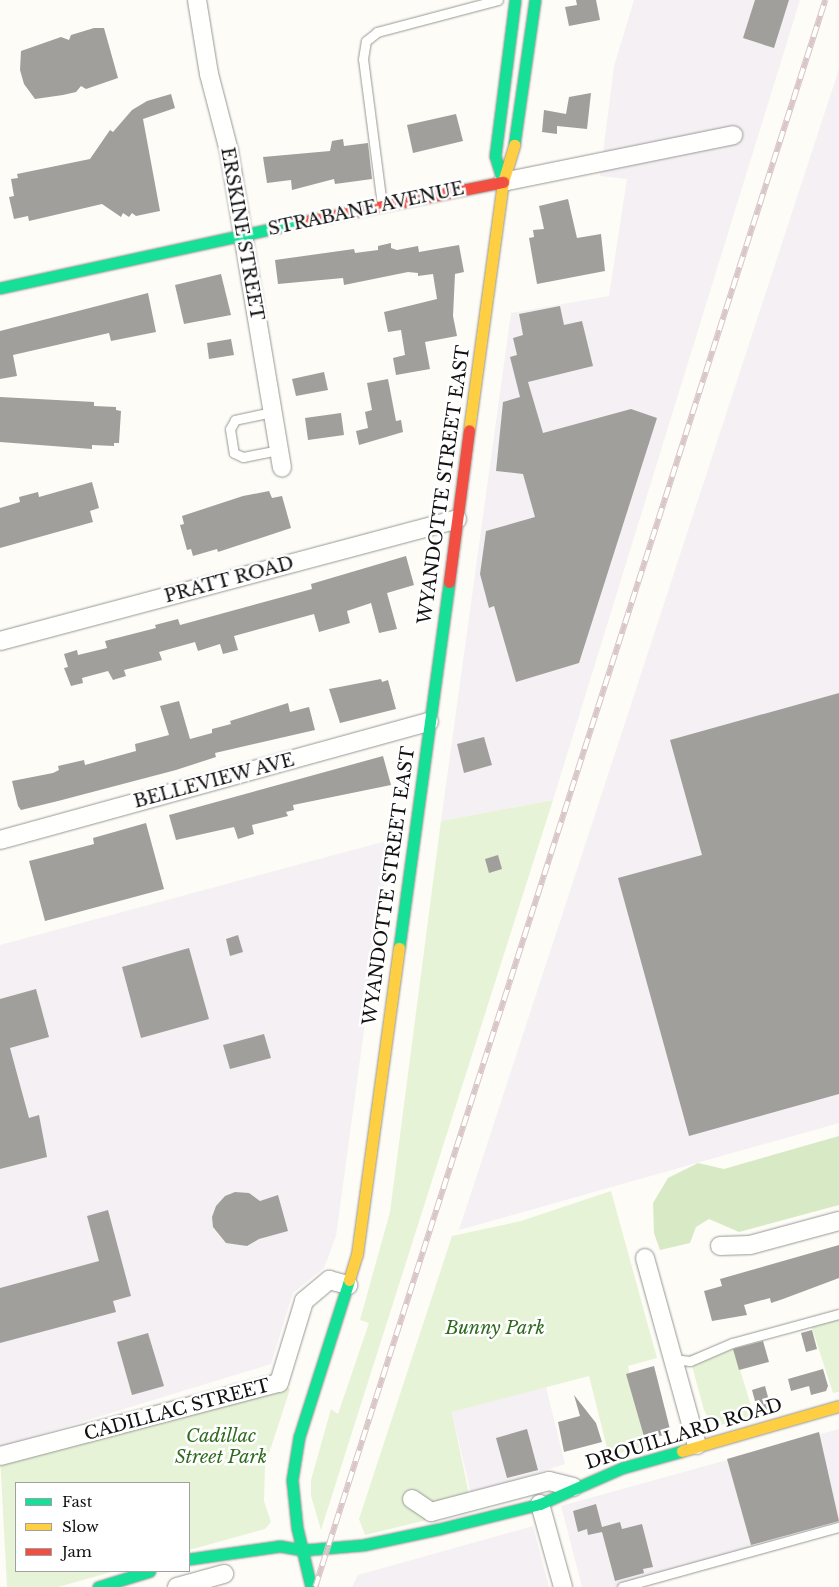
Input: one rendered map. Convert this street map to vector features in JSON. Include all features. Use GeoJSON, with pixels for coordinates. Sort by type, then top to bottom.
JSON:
{"type":"FeatureCollection","features":[{"type":"Feature","properties":{"kind":"main road","name":"WYANDOTTE STREET EAST"},"geometry":{"type":"LineString","coordinates":[[502,182],[495,156],[515,0]]}},
{"type":"Feature","properties":{"kind":"main road","name":"WYANDOTTE STREET EAST"},"geometry":{"type":"LineString","coordinates":[[311,1587],[292,1480],[299,1437],[357,1254],[502,182],[512,161],[535,0]]}},
{"type":"Feature","properties":{"kind":"main road","name":"STRABANE AVENUE"},"geometry":{"type":"LineString","coordinates":[[0,288],[243,234],[502,182]]}},
{"type":"Feature","properties":{"kind":"main road","name":"DROUILLARD ROAD"},"geometry":{"type":"LineString","coordinates":[[190,1559],[280,1546],[303,1550],[363,1545],[540,1504],[573,1487],[622,1468],[697,1445],[839,1406]]}},
{"type":"Feature","properties":{"kind":"main road"},"geometry":{"type":"LineString","coordinates":[[98,1587],[147,1572]]}},
{"type":"Feature","properties":{"kind":"street","name":"ERSKINE STREET"},"geometry":{"type":"LineString","coordinates":[[197,0],[243,234],[282,468]]}},
{"type":"Feature","properties":{"kind":"street","name":"STRABANE AVENUE"},"geometry":{"type":"LineString","coordinates":[[502,182],[733,136]]}},
{"type":"Feature","properties":{"kind":"street","name":"PRATT ROAD"},"geometry":{"type":"LineString","coordinates":[[0,641],[457,519]]}},
{"type":"Feature","properties":{"kind":"street","name":"BELLEVIEW AVE"},"geometry":{"type":"LineString","coordinates":[[0,840],[429,722]]}},
{"type":"Feature","properties":{"kind":"street"},"geometry":{"type":"LineString","coordinates":[[720,1246],[750,1245],[839,1221]]}},
{"type":"Feature","properties":{"kind":"street"},"geometry":{"type":"LineString","coordinates":[[646,1258],[697,1445]]}},
{"type":"Feature","properties":{"kind":"street","name":"CADILLAC STREET"},"geometry":{"type":"LineString","coordinates":[[0,1456],[279,1382],[304,1301],[329,1280],[348,1285]]}},
{"type":"Feature","properties":{"kind":"street"},"geometry":{"type":"LineString","coordinates":[[412,1499],[431,1512],[549,1481],[573,1487]]}},
{"type":"Feature","properties":{"kind":"street"},"geometry":{"type":"LineString","coordinates":[[540,1504],[563,1587]]}},
{"type":"Feature","properties":{"kind":"street"},"geometry":{"type":"LineString","coordinates":[[177,1587],[224,1574]]}},
{"type":"Feature","properties":{"kind":"lane"},"geometry":{"type":"LineString","coordinates":[[382,206],[363,59],[366,41],[377,32],[498,0]]}},
{"type":"Feature","properties":{"kind":"lane"},"geometry":{"type":"LineString","coordinates":[[272,412],[235,420],[230,429],[234,453],[243,457],[278,450]]}},
{"type":"Feature","properties":{"kind":"lane"},"geometry":{"type":"LineString","coordinates":[[673,1359],[690,1361],[732,1343],[839,1314]]}},
{"type":"Feature","properties":{"kind":"lane"},"geometry":{"type":"LineString","coordinates":[[622,1587],[839,1527]]}},
{"type":"Feature","properties":{"kind":"shaded area"},"geometry":{"type":"Polygon","coordinates":[[[634,0],[800,0],[553,800],[441,821],[511,313],[609,296],[627,179],[600,176],[614,66],[634,0]]]}},
{"type":"Feature","properties":{"kind":"shaded area"},"geometry":{"type":"Polygon","coordinates":[[[839,69],[839,1123],[459,1230],[839,69]]]}},
{"type":"Feature","properties":{"kind":"shaded area"},"geometry":{"type":"Polygon","coordinates":[[[390,840],[336,1236],[324,1268],[293,1293],[271,1364],[0,1447],[0,945],[390,840]]]}},
{"type":"Feature","properties":{"kind":"shaded area"},"geometry":{"type":"Polygon","coordinates":[[[546,1387],[565,1464],[471,1494],[452,1412],[546,1387]]]}},
{"type":"Feature","properties":{"kind":"shaded area"},"geometry":{"type":"Polygon","coordinates":[[[839,1429],[839,1524],[639,1579],[640,1587],[582,1587],[561,1506],[839,1429]]]}},
{"type":"Feature","properties":{"kind":"shaded area"},"geometry":{"type":"Polygon","coordinates":[[[533,1526],[549,1587],[352,1587],[358,1575],[533,1526]]]}},
{"type":"Feature","properties":{"kind":"green space"},"geometry":{"type":"Polygon","coordinates":[[[553,800],[321,1530],[311,1496],[311,1480],[331,1409],[338,1414],[369,1323],[360,1320],[390,1212],[441,821],[553,800]]]}},
{"type":"Feature","properties":{"kind":"green space"},"geometry":{"type":"Polygon","coordinates":[[[839,1136],[839,1205],[739,1232],[709,1219],[696,1227],[690,1243],[660,1250],[654,1233],[653,1203],[668,1178],[698,1163],[724,1169],[839,1136]]]}},
{"type":"Feature","properties":{"kind":"green space","name":"Bunny Park"},"geometry":{"type":"Polygon","coordinates":[[[611,1191],[657,1358],[628,1366],[646,1446],[609,1456],[589,1376],[452,1412],[472,1509],[365,1535],[359,1519],[452,1236],[521,1221],[611,1191]]]}},
{"type":"Feature","properties":{"kind":"green space"},"geometry":{"type":"Polygon","coordinates":[[[839,1314],[839,1392],[833,1393],[810,1322],[839,1314]]]}},
{"type":"Feature","properties":{"kind":"green space"},"geometry":{"type":"Polygon","coordinates":[[[732,1343],[754,1416],[721,1425],[709,1420],[704,1410],[689,1355],[732,1343]]]}},
{"type":"Feature","properties":{"kind":"green space","name":"Cadillac Street Park"},"geometry":{"type":"Polygon","coordinates":[[[279,1383],[290,1389],[265,1466],[264,1501],[271,1522],[265,1529],[190,1550],[190,1482],[15,1482],[15,1572],[111,1572],[58,1587],[7,1587],[0,1456],[279,1383]]]}},
{"type":"Feature","properties":{"kind":"building"},"geometry":{"type":"Polygon","coordinates":[[[576,0],[596,0],[600,20],[569,26],[565,7],[577,5],[576,0]]]}},
{"type":"Feature","properties":{"kind":"building"},"geometry":{"type":"Polygon","coordinates":[[[755,0],[789,0],[774,48],[743,38],[755,0]]]}},
{"type":"Feature","properties":{"kind":"building"},"geometry":{"type":"Polygon","coordinates":[[[94,28],[104,28],[118,78],[86,89],[81,86],[76,92],[35,99],[24,84],[20,70],[21,51],[61,37],[69,40],[71,35],[94,28]]]}},
{"type":"Feature","properties":{"kind":"building"},"geometry":{"type":"Polygon","coordinates":[[[591,93],[587,129],[557,126],[557,134],[542,132],[544,110],[566,114],[569,97],[591,93]]]}},
{"type":"Feature","properties":{"kind":"building"},"geometry":{"type":"Polygon","coordinates":[[[171,94],[175,108],[143,119],[160,211],[136,216],[132,213],[129,217],[123,213],[121,217],[102,204],[29,221],[28,216],[14,219],[9,197],[14,196],[11,179],[18,178],[17,174],[90,159],[110,130],[113,132],[132,110],[147,101],[171,94]]]}},
{"type":"Feature","properties":{"kind":"building"},"geometry":{"type":"Polygon","coordinates":[[[456,114],[463,141],[413,153],[407,125],[456,114]]]}},
{"type":"Feature","properties":{"kind":"building"},"geometry":{"type":"Polygon","coordinates":[[[343,139],[344,146],[368,143],[372,179],[335,184],[334,179],[292,190],[291,180],[267,183],[263,157],[330,151],[332,141],[343,139]]]}},
{"type":"Feature","properties":{"kind":"building"},"geometry":{"type":"Polygon","coordinates":[[[568,199],[577,238],[601,234],[605,271],[537,284],[529,238],[534,237],[533,230],[544,229],[539,206],[568,199]]]}},
{"type":"Feature","properties":{"kind":"building"},"geometry":{"type":"Polygon","coordinates":[[[391,243],[391,248],[397,250],[418,246],[419,252],[459,245],[464,272],[455,274],[453,316],[457,336],[425,342],[430,369],[396,375],[393,358],[405,355],[401,330],[388,332],[384,312],[437,299],[433,274],[418,276],[418,273],[408,272],[344,285],[343,278],[278,284],[275,260],[354,249],[355,253],[378,250],[378,246],[391,243]]]}},
{"type":"Feature","properties":{"kind":"building"},"geometry":{"type":"Polygon","coordinates":[[[221,274],[231,315],[184,324],[175,285],[221,274]]]}},
{"type":"Feature","properties":{"kind":"building"},"geometry":{"type":"Polygon","coordinates":[[[148,293],[156,332],[111,341],[109,333],[13,355],[17,376],[0,379],[0,331],[148,293]]]}},
{"type":"Feature","properties":{"kind":"building"},"geometry":{"type":"Polygon","coordinates":[[[560,306],[564,325],[582,321],[593,366],[528,382],[543,433],[631,409],[657,418],[579,663],[516,682],[494,606],[489,608],[480,574],[486,531],[535,517],[523,474],[496,471],[503,402],[520,397],[510,357],[517,355],[513,338],[523,335],[519,314],[560,306]]]}},
{"type":"Feature","properties":{"kind":"building"},"geometry":{"type":"Polygon","coordinates":[[[231,339],[234,355],[209,359],[207,343],[231,339]]]}},
{"type":"Feature","properties":{"kind":"building"},"geometry":{"type":"Polygon","coordinates":[[[324,372],[328,390],[296,396],[292,379],[324,372]]]}},
{"type":"Feature","properties":{"kind":"building"},"geometry":{"type":"Polygon","coordinates":[[[388,379],[396,421],[401,420],[403,432],[359,445],[356,431],[368,428],[365,412],[372,410],[367,383],[388,379]]]}},
{"type":"Feature","properties":{"kind":"building"},"geometry":{"type":"Polygon","coordinates":[[[0,397],[94,402],[94,406],[116,407],[116,410],[121,411],[119,443],[114,443],[114,446],[92,445],[92,449],[0,442],[0,397]]]}},
{"type":"Feature","properties":{"kind":"building"},"geometry":{"type":"Polygon","coordinates":[[[341,413],[344,435],[308,440],[305,418],[341,413]]]}},
{"type":"Feature","properties":{"kind":"building"},"geometry":{"type":"Polygon","coordinates":[[[92,482],[99,508],[90,511],[93,522],[0,548],[0,508],[20,502],[19,497],[38,492],[39,497],[92,482]]]}},
{"type":"Feature","properties":{"kind":"building"},"geometry":{"type":"Polygon","coordinates":[[[269,491],[272,498],[282,496],[291,528],[218,552],[217,549],[193,556],[191,549],[187,550],[180,525],[184,524],[182,516],[243,496],[269,491]]]}},
{"type":"Feature","properties":{"kind":"building"},"geometry":{"type":"Polygon","coordinates":[[[406,556],[414,585],[387,593],[397,629],[379,633],[371,603],[347,611],[350,623],[319,632],[314,614],[234,636],[238,650],[223,654],[220,644],[198,651],[195,642],[159,652],[162,660],[124,670],[126,676],[113,680],[108,671],[82,678],[83,683],[71,686],[64,668],[68,667],[64,654],[77,650],[78,655],[107,648],[105,641],[156,628],[155,625],[178,619],[180,625],[312,589],[311,584],[406,556]]]}},
{"type":"Feature","properties":{"kind":"building"},"geometry":{"type":"Polygon","coordinates":[[[381,679],[382,682],[388,680],[396,709],[340,723],[329,689],[381,679]]]}},
{"type":"Feature","properties":{"kind":"building"},"geometry":{"type":"Polygon","coordinates":[[[839,693],[839,1094],[689,1136],[618,878],[702,855],[670,740],[839,693]]]}},
{"type":"Feature","properties":{"kind":"building"},"geometry":{"type":"Polygon","coordinates":[[[179,701],[190,739],[212,733],[212,729],[231,724],[230,721],[288,703],[290,712],[309,707],[315,730],[215,753],[216,757],[176,770],[58,801],[21,810],[18,806],[12,781],[53,773],[59,770],[58,766],[84,760],[85,765],[136,751],[135,744],[169,735],[160,706],[179,701]]]}},
{"type":"Feature","properties":{"kind":"building"},"geometry":{"type":"Polygon","coordinates":[[[484,737],[492,765],[464,773],[457,744],[484,737]]]}},
{"type":"Feature","properties":{"kind":"building"},"geometry":{"type":"Polygon","coordinates":[[[383,756],[391,785],[293,805],[294,810],[286,812],[288,816],[252,825],[254,834],[238,839],[234,827],[176,840],[169,815],[383,756]]]}},
{"type":"Feature","properties":{"kind":"building"},"geometry":{"type":"Polygon","coordinates":[[[146,823],[164,889],[45,921],[29,861],[94,844],[93,838],[146,823]]]}},
{"type":"Feature","properties":{"kind":"building"},"geometry":{"type":"Polygon","coordinates":[[[498,855],[502,869],[489,873],[485,859],[498,855]]]}},
{"type":"Feature","properties":{"kind":"building"},"geometry":{"type":"Polygon","coordinates":[[[238,935],[243,952],[230,956],[226,939],[238,935]]]}},
{"type":"Feature","properties":{"kind":"building"},"geometry":{"type":"Polygon","coordinates":[[[189,948],[209,1019],[141,1038],[122,967],[189,948]]]}},
{"type":"Feature","properties":{"kind":"building"},"geometry":{"type":"Polygon","coordinates":[[[36,989],[49,1037],[10,1048],[29,1118],[39,1115],[47,1157],[0,1169],[0,999],[36,989]]]}},
{"type":"Feature","properties":{"kind":"building"},"geometry":{"type":"Polygon","coordinates":[[[264,1034],[271,1058],[230,1069],[223,1045],[264,1034]]]}},
{"type":"Feature","properties":{"kind":"building"},"geometry":{"type":"Polygon","coordinates":[[[235,1192],[249,1193],[260,1201],[278,1195],[288,1231],[259,1239],[247,1246],[226,1243],[213,1227],[212,1217],[216,1206],[225,1196],[235,1192]]]}},
{"type":"Feature","properties":{"kind":"building"},"geometry":{"type":"Polygon","coordinates":[[[108,1210],[131,1296],[113,1301],[116,1312],[0,1343],[0,1288],[99,1261],[87,1216],[108,1210]]]}},
{"type":"Feature","properties":{"kind":"building"},"geometry":{"type":"Polygon","coordinates":[[[839,1245],[839,1278],[771,1303],[770,1298],[744,1305],[747,1315],[712,1321],[704,1291],[722,1286],[720,1279],[839,1245]]]}},
{"type":"Feature","properties":{"kind":"building"},"geometry":{"type":"Polygon","coordinates":[[[812,1330],[817,1349],[806,1352],[801,1333],[812,1330]]]}},
{"type":"Feature","properties":{"kind":"building"},"geometry":{"type":"Polygon","coordinates":[[[148,1333],[164,1386],[132,1395],[117,1342],[148,1333]]]}},
{"type":"Feature","properties":{"kind":"building"},"geometry":{"type":"Polygon","coordinates":[[[763,1341],[769,1362],[739,1370],[733,1349],[763,1341]]]}},
{"type":"Feature","properties":{"kind":"building"},"geometry":{"type":"Polygon","coordinates":[[[654,1366],[671,1433],[645,1440],[626,1374],[654,1366]]]}},
{"type":"Feature","properties":{"kind":"building"},"geometry":{"type":"Polygon","coordinates":[[[823,1369],[828,1386],[826,1391],[811,1395],[809,1386],[791,1391],[788,1379],[823,1369]]]}},
{"type":"Feature","properties":{"kind":"building"},"geometry":{"type":"Polygon","coordinates":[[[765,1386],[771,1408],[758,1412],[752,1390],[765,1386]]]}},
{"type":"Feature","properties":{"kind":"building"},"geometry":{"type":"Polygon","coordinates":[[[574,1395],[596,1423],[602,1442],[564,1452],[558,1422],[580,1416],[574,1395]]]}},
{"type":"Feature","properties":{"kind":"building"},"geometry":{"type":"Polygon","coordinates":[[[527,1429],[538,1470],[507,1478],[496,1438],[527,1429]]]}},
{"type":"Feature","properties":{"kind":"building"},"geometry":{"type":"Polygon","coordinates":[[[819,1432],[839,1521],[751,1545],[727,1459],[819,1432]]]}},
{"type":"Feature","properties":{"kind":"building"},"geometry":{"type":"Polygon","coordinates":[[[596,1504],[602,1527],[620,1522],[622,1529],[642,1524],[653,1567],[643,1569],[644,1573],[615,1581],[602,1532],[588,1535],[587,1529],[578,1532],[573,1511],[596,1504]]]}},
{"type":"Feature","properties":{"kind":"railway"},"geometry":{"type":"LineString","coordinates":[[315,1587],[825,0]]}},
{"type":"Feature","properties":{"kind":"traffic: fast"},"geometry":{"type":"LineString","coordinates":[[503,182],[495,156],[515,0]]}},
{"type":"Feature","properties":{"kind":"traffic: fast"},"geometry":{"type":"LineString","coordinates":[[514,145],[535,0]]}},
{"type":"Feature","properties":{"kind":"traffic: fast"},"geometry":{"type":"LineString","coordinates":[[0,288],[307,221]]}},
{"type":"Feature","properties":{"kind":"traffic: fast"},"geometry":{"type":"LineString","coordinates":[[399,948],[449,582]]}},
{"type":"Feature","properties":{"kind":"traffic: fast"},"geometry":{"type":"LineString","coordinates":[[311,1587],[297,1528],[292,1480],[299,1437],[349,1280]]}},
{"type":"Feature","properties":{"kind":"traffic: fast"},"geometry":{"type":"LineString","coordinates":[[190,1559],[280,1546],[303,1550],[363,1545],[439,1529],[540,1504],[622,1468],[682,1451]]}},
{"type":"Feature","properties":{"kind":"traffic: fast"},"geometry":{"type":"LineString","coordinates":[[98,1587],[147,1572]]}},
{"type":"Feature","properties":{"kind":"traffic: slow"},"geometry":{"type":"LineString","coordinates":[[469,430],[503,182],[514,145]]}},
{"type":"Feature","properties":{"kind":"traffic: slow"},"geometry":{"type":"LineString","coordinates":[[349,1280],[357,1254],[399,948]]}},
{"type":"Feature","properties":{"kind":"traffic: slow"},"geometry":{"type":"LineString","coordinates":[[682,1451],[839,1406]]}},
{"type":"Feature","properties":{"kind":"traffic: jam"},"geometry":{"type":"LineString","coordinates":[[307,221],[503,182]]}},
{"type":"Feature","properties":{"kind":"traffic: jam"},"geometry":{"type":"LineString","coordinates":[[449,582],[469,430]]}}]}
